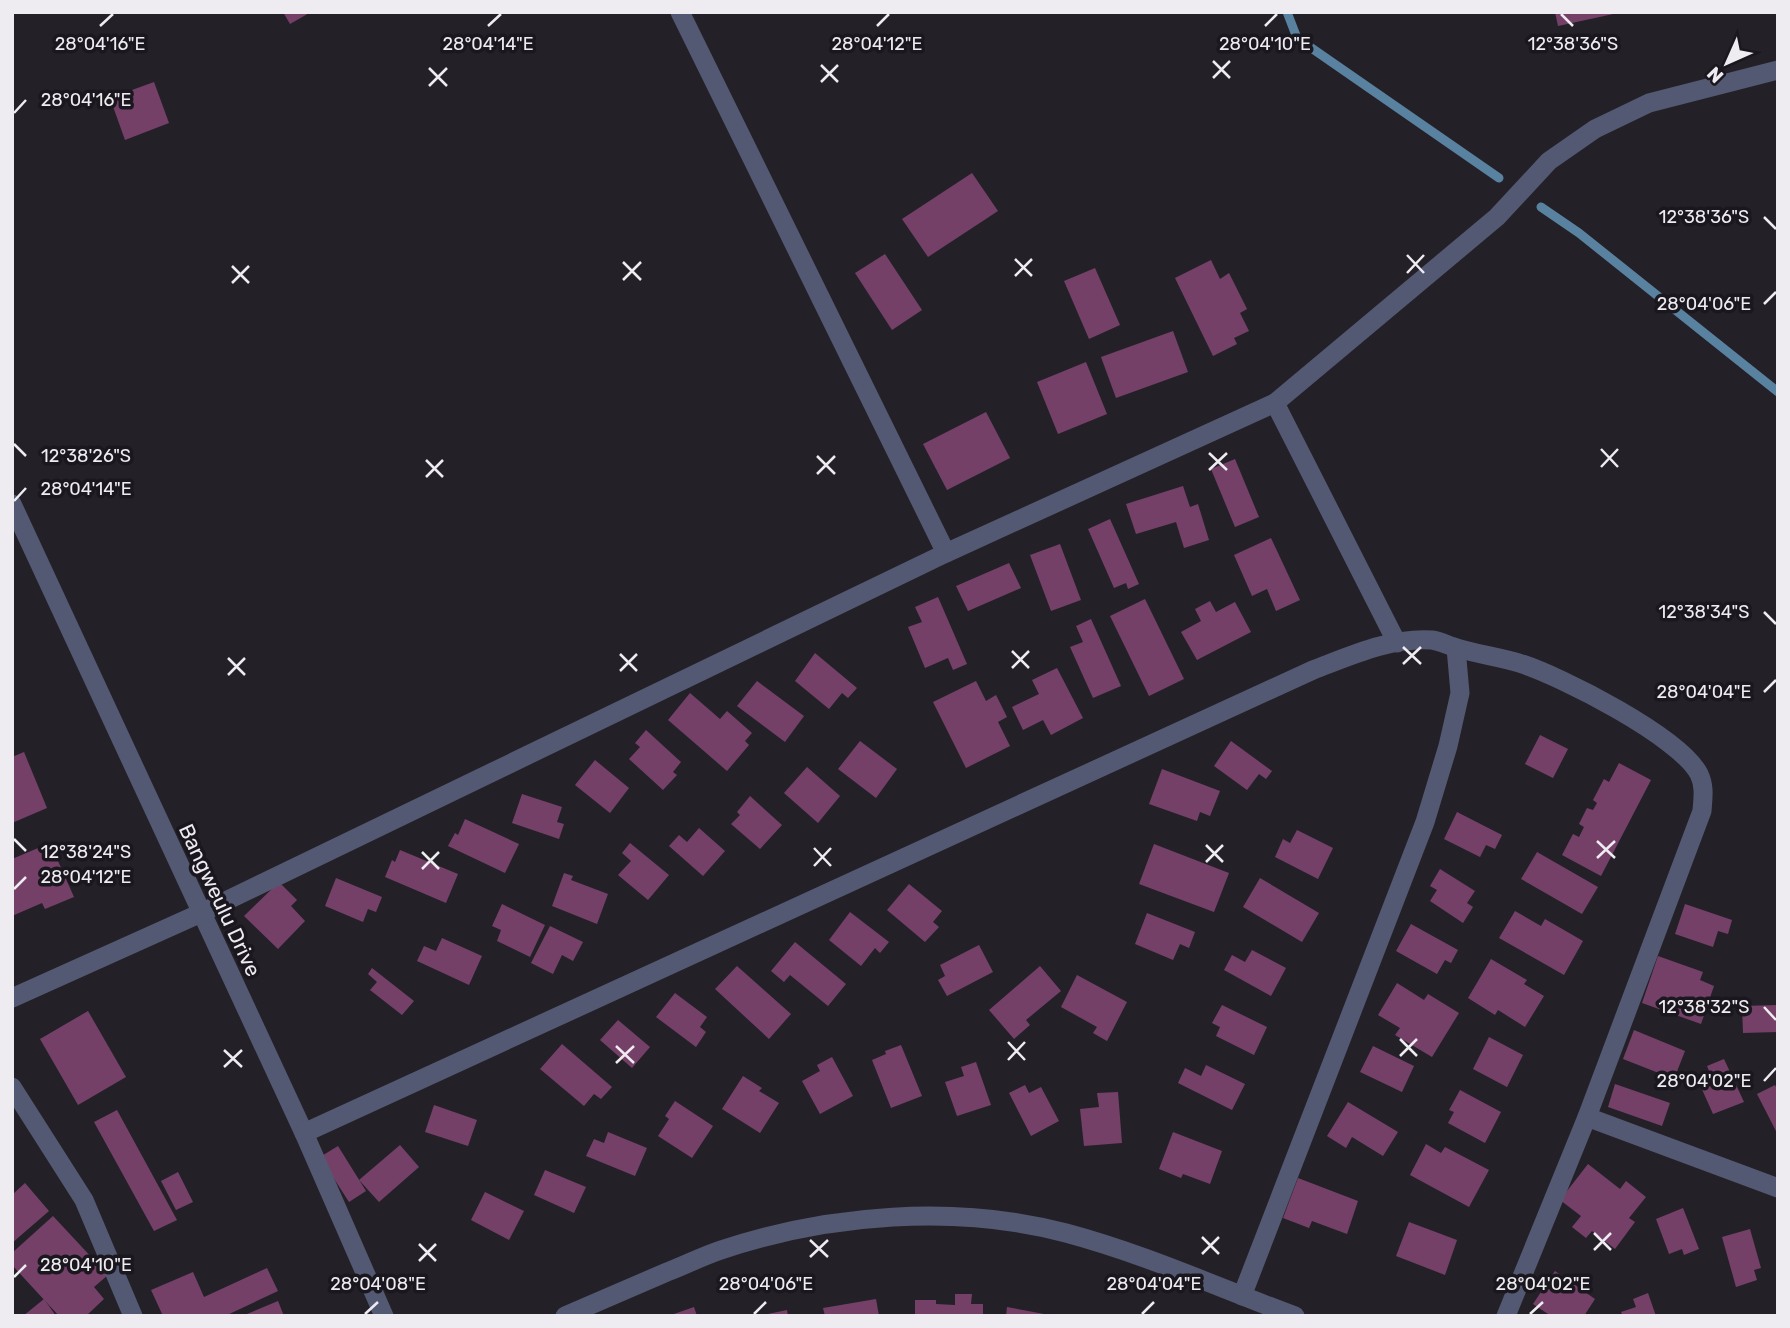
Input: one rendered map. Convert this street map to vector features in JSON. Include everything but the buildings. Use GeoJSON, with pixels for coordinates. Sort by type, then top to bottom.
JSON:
{"type":"FeatureCollection","features":[{"type":"Feature","properties":{"kind":"street"},"geometry":{"type":"LineString","coordinates":[[680,12],[946,553]]}},
{"type":"Feature","properties":{"kind":"street"},"geometry":{"type":"LineString","coordinates":[[12,998],[201,913],[946,553],[1275,403],[1497,217],[1549,161],[1595,128],[1649,103],[1778,71]]}},
{"type":"Feature","properties":{"kind":"street"},"geometry":{"type":"LineString","coordinates":[[1275,403],[1397,643]]}},
{"type":"Feature","properties":{"kind":"street","name":"Bangweulu Drive"},"geometry":{"type":"LineString","coordinates":[[12,504],[304,1133],[384,1316]]}},
{"type":"Feature","properties":{"kind":"street"},"geometry":{"type":"LineString","coordinates":[[304,1133],[1313,670],[1357,653],[1397,643],[1433,640],[1520,663],[1577,688],[1660,736],[1683,754],[1699,774],[1704,790],[1702,811],[1587,1116],[1506,1316]]}},
{"type":"Feature","properties":{"kind":"street"},"geometry":{"type":"LineString","coordinates":[[1242,1296],[1425,822],[1448,746],[1460,693],[1456,648]]}},
{"type":"Feature","properties":{"kind":"street"},"geometry":{"type":"LineString","coordinates":[[12,1087],[83,1200],[133,1316]]}},
{"type":"Feature","properties":{"kind":"street"},"geometry":{"type":"LineString","coordinates":[[1587,1116],[1778,1188]]}},
{"type":"Feature","properties":{"kind":"street"},"geometry":{"type":"LineString","coordinates":[[565,1316],[587,1311],[721,1250],[796,1230],[863,1220],[929,1216],[993,1220],[1064,1232],[1133,1253],[1295,1316]]}},
{"type":"Feature","properties":{"kind":"waterway"},"geometry":{"type":"LineString","coordinates":[[1287,12],[1297,38],[1499,178]]}},
{"type":"Feature","properties":{"kind":"waterway"},"geometry":{"type":"LineString","coordinates":[[1541,207],[1579,233],[1778,392]]}}]}
